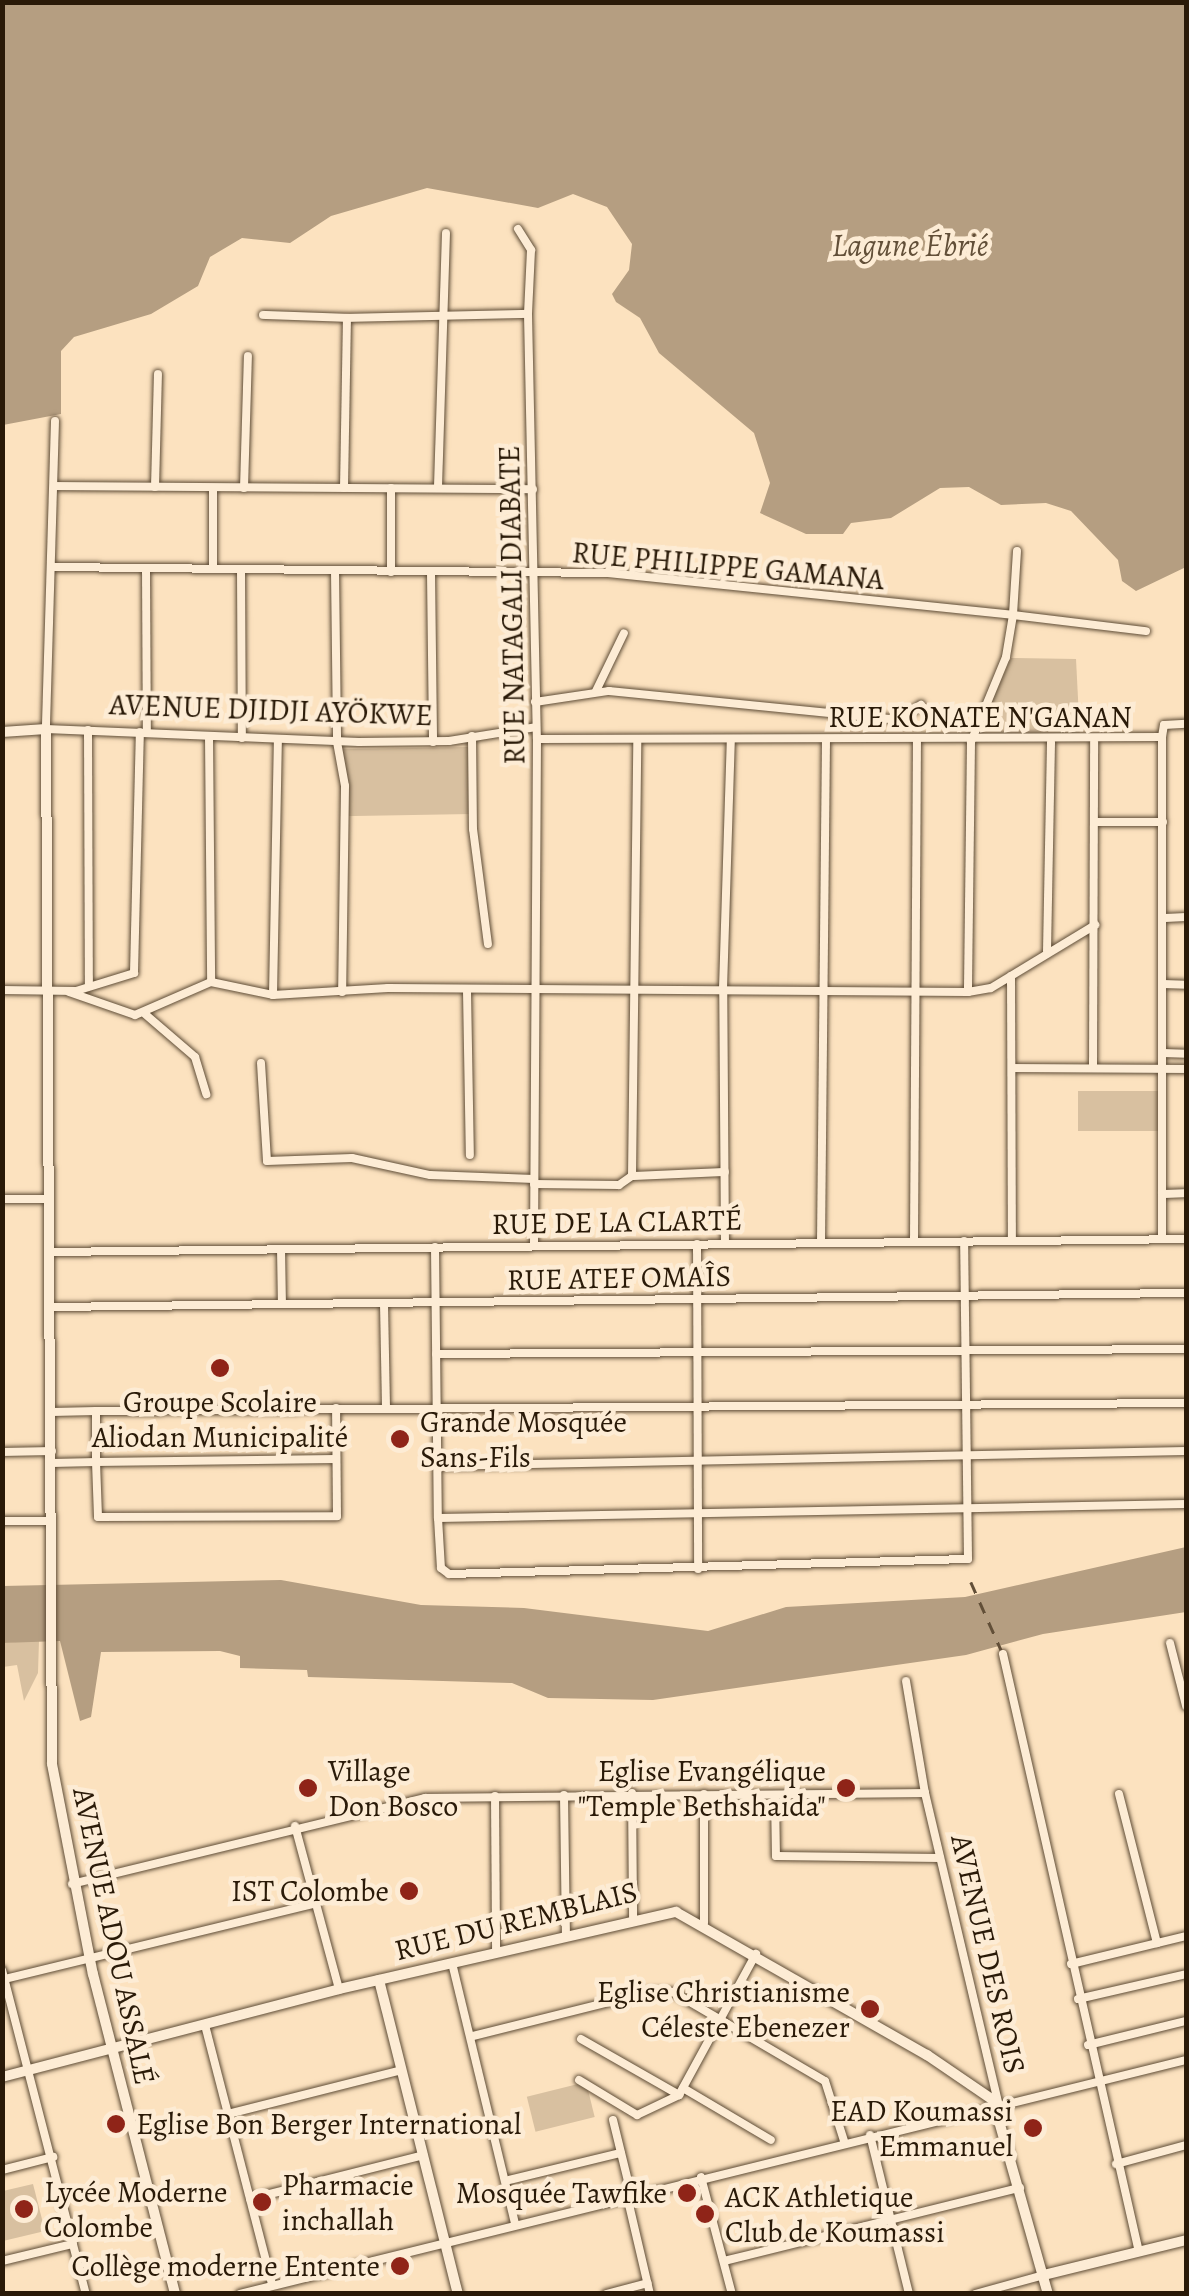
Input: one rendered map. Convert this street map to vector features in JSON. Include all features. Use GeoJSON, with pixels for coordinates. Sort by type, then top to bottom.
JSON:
{"type":"FeatureCollection","features":[{"type":"Feature","properties":{"kind":"street","name":"RUE NATAGALI DIABATE"},"geometry":{"type":"LineString","coordinates":[[518,229],[532,250],[528,314],[537,740],[534,1246]]}},
{"type":"Feature","properties":{"kind":"street"},"geometry":{"type":"LineString","coordinates":[[438,487],[446,233]]}},
{"type":"Feature","properties":{"kind":"street"},"geometry":{"type":"LineString","coordinates":[[263,316],[528,314]]}},
{"type":"Feature","properties":{"kind":"street"},"geometry":{"type":"LineString","coordinates":[[344,488],[347,318]]}},
{"type":"Feature","properties":{"kind":"street"},"geometry":{"type":"LineString","coordinates":[[244,488],[248,356]]}},
{"type":"Feature","properties":{"kind":"street"},"geometry":{"type":"LineString","coordinates":[[155,487],[158,374]]}},
{"type":"Feature","properties":{"kind":"street"},"geometry":{"type":"LineString","coordinates":[[46,729],[55,420]]}},
{"type":"Feature","properties":{"kind":"street"},"geometry":{"type":"LineString","coordinates":[[54,486],[533,489]]}},
{"type":"Feature","properties":{"kind":"street"},"geometry":{"type":"LineString","coordinates":[[213,488],[213,569]]}},
{"type":"Feature","properties":{"kind":"street"},"geometry":{"type":"LineString","coordinates":[[391,572],[392,488]]}},
{"type":"Feature","properties":{"kind":"street"},"geometry":{"type":"LineString","coordinates":[[968,992],[971,742],[1006,657],[1017,551]]}},
{"type":"Feature","properties":{"kind":"street","name":"RUE PHILIPPE GAMANA"},"geometry":{"type":"LineString","coordinates":[[53,566],[637,575],[1146,631]]}},
{"type":"Feature","properties":{"kind":"street"},"geometry":{"type":"LineString","coordinates":[[69,992],[134,973],[146,568]]}},
{"type":"Feature","properties":{"kind":"street"},"geometry":{"type":"LineString","coordinates":[[241,570],[242,738]]}},
{"type":"Feature","properties":{"kind":"street"},"geometry":{"type":"LineString","coordinates":[[335,571],[337,742],[345,786],[342,992]]}},
{"type":"Feature","properties":{"kind":"street"},"geometry":{"type":"LineString","coordinates":[[430,573],[433,742]]}},
{"type":"Feature","properties":{"kind":"street"},"geometry":{"type":"LineString","coordinates":[[596,691],[624,632]]}},
{"type":"Feature","properties":{"kind":"street"},"geometry":{"type":"LineString","coordinates":[[535,702],[596,691],[900,720],[921,706]]}},
{"type":"Feature","properties":{"kind":"street"},"geometry":{"type":"LineString","coordinates":[[1162,737],[1164,725],[1186,724]]}},
{"type":"Feature","properties":{"kind":"street","name":"AVENUE DJIDJI AYÖKWE"},"geometry":{"type":"LineString","coordinates":[[2,732],[46,729],[337,742],[433,742],[536,727]]}},
{"type":"Feature","properties":{"kind":"street","name":"AVENUE ADOU ASSALÉ"},"geometry":{"type":"LineString","coordinates":[[46,729],[47,1200],[52,1307],[50,1719],[72,1884],[175,2294]]}},
{"type":"Feature","properties":{"kind":"street"},"geometry":{"type":"LineString","coordinates":[[88,730],[90,984]]}},
{"type":"Feature","properties":{"kind":"street"},"geometry":{"type":"LineString","coordinates":[[209,736],[211,982]]}},
{"type":"Feature","properties":{"kind":"street"},"geometry":{"type":"LineString","coordinates":[[472,736],[473,829],[488,944]]}},
{"type":"Feature","properties":{"kind":"street","name":"RUE KONATE N'GANAN"},"geometry":{"type":"LineString","coordinates":[[537,740],[1094,742],[1162,737],[1162,1238]]}},
{"type":"Feature","properties":{"kind":"street"},"geometry":{"type":"LineString","coordinates":[[274,996],[278,739]]}},
{"type":"Feature","properties":{"kind":"street"},"geometry":{"type":"LineString","coordinates":[[725,1244],[722,989],[731,739]]}},
{"type":"Feature","properties":{"kind":"street"},"geometry":{"type":"LineString","coordinates":[[821,1242],[826,740]]}},
{"type":"Feature","properties":{"kind":"street"},"geometry":{"type":"LineString","coordinates":[[632,1176],[630,990],[637,741]]}},
{"type":"Feature","properties":{"kind":"street"},"geometry":{"type":"LineString","coordinates":[[914,1241],[916,741]]}},
{"type":"Feature","properties":{"kind":"street"},"geometry":{"type":"LineString","coordinates":[[1047,951],[1051,742]]}},
{"type":"Feature","properties":{"kind":"street"},"geometry":{"type":"LineString","coordinates":[[1093,1068],[1094,742]]}},
{"type":"Feature","properties":{"kind":"street"},"geometry":{"type":"LineString","coordinates":[[1094,822],[1163,822]]}},
{"type":"Feature","properties":{"kind":"street"},"geometry":{"type":"LineString","coordinates":[[1164,918],[1186,917]]}},
{"type":"Feature","properties":{"kind":"street"},"geometry":{"type":"LineString","coordinates":[[144,1014],[192,985],[211,982],[274,996],[536,990],[968,992],[1011,976],[1095,925]]}},
{"type":"Feature","properties":{"kind":"street"},"geometry":{"type":"LineString","coordinates":[[1011,976],[1012,1240]]}},
{"type":"Feature","properties":{"kind":"street"},"geometry":{"type":"LineString","coordinates":[[1163,984],[1186,985]]}},
{"type":"Feature","properties":{"kind":"street"},"geometry":{"type":"LineString","coordinates":[[2,990],[69,992],[101,1007],[144,1014],[195,1057],[206,1094]]}},
{"type":"Feature","properties":{"kind":"street"},"geometry":{"type":"LineString","coordinates":[[466,991],[470,1154]]}},
{"type":"Feature","properties":{"kind":"street"},"geometry":{"type":"LineString","coordinates":[[1163,1053],[1186,1054]]}},
{"type":"Feature","properties":{"kind":"street"},"geometry":{"type":"LineString","coordinates":[[262,1063],[267,1161],[352,1158],[430,1176],[619,1185],[632,1176],[724,1172]]}},
{"type":"Feature","properties":{"kind":"street"},"geometry":{"type":"LineString","coordinates":[[1012,1068],[1186,1069]]}},
{"type":"Feature","properties":{"kind":"street"},"geometry":{"type":"LineString","coordinates":[[1162,1194],[1186,1193]]}},
{"type":"Feature","properties":{"kind":"street"},"geometry":{"type":"LineString","coordinates":[[2,1199],[47,1200]]}},
{"type":"Feature","properties":{"kind":"street","name":"RUE DE LA CLARTÉ"},"geometry":{"type":"LineString","coordinates":[[48,1252],[1186,1239]]}},
{"type":"Feature","properties":{"kind":"street"},"geometry":{"type":"LineString","coordinates":[[435,1247],[438,1518],[441,1568],[449,1574],[968,1559],[964,1241]]}},
{"type":"Feature","properties":{"kind":"street"},"geometry":{"type":"LineString","coordinates":[[697,1244],[698,1569]]}},
{"type":"Feature","properties":{"kind":"street"},"geometry":{"type":"LineString","coordinates":[[280,1249],[282,1304]]}},
{"type":"Feature","properties":{"kind":"street","name":"RUE ATEF OMAÎS"},"geometry":{"type":"LineString","coordinates":[[52,1307],[1186,1293]]}},
{"type":"Feature","properties":{"kind":"street"},"geometry":{"type":"LineString","coordinates":[[384,1303],[386,1408]]}},
{"type":"Feature","properties":{"kind":"street"},"geometry":{"type":"LineString","coordinates":[[436,1354],[698,1356],[1186,1348]]}},
{"type":"Feature","properties":{"kind":"street"},"geometry":{"type":"LineString","coordinates":[[52,1412],[700,1404],[1186,1404]]}},
{"type":"Feature","properties":{"kind":"street"},"geometry":{"type":"LineString","coordinates":[[96,1412],[98,1517],[109,1521],[336,1516],[336,1408]]}},
{"type":"Feature","properties":{"kind":"street"},"geometry":{"type":"LineString","coordinates":[[437,1466],[1186,1451]]}},
{"type":"Feature","properties":{"kind":"street"},"geometry":{"type":"LineString","coordinates":[[2,1452],[96,1462],[336,1460]]}},
{"type":"Feature","properties":{"kind":"street"},"geometry":{"type":"LineString","coordinates":[[438,1518],[1186,1504]]}},
{"type":"Feature","properties":{"kind":"street"},"geometry":{"type":"LineString","coordinates":[[2,1521],[49,1521]]}},
{"type":"Feature","properties":{"kind":"street"},"geometry":{"type":"LineString","coordinates":[[1170,1643],[1186,1706]]}},
{"type":"Feature","properties":{"kind":"street"},"geometry":{"type":"LineString","coordinates":[[1003,1654],[1032,1762],[1095,2082],[1139,2252]]}},
{"type":"Feature","properties":{"kind":"street","name":"AVENUE DES ROIS"},"geometry":{"type":"LineString","coordinates":[[906,1681],[940,1858],[1048,2294]]}},
{"type":"Feature","properties":{"kind":"street"},"geometry":{"type":"LineString","coordinates":[[72,1884],[406,1800],[926,1793]]}},
{"type":"Feature","properties":{"kind":"street"},"geometry":{"type":"LineString","coordinates":[[632,1794],[633,1918]]}},
{"type":"Feature","properties":{"kind":"street"},"geometry":{"type":"LineString","coordinates":[[704,1794],[704,1923]]}},
{"type":"Feature","properties":{"kind":"street"},"geometry":{"type":"LineString","coordinates":[[1118,1794],[1157,1943]]}},
{"type":"Feature","properties":{"kind":"street"},"geometry":{"type":"LineString","coordinates":[[564,1795],[566,1934]]}},
{"type":"Feature","properties":{"kind":"street"},"geometry":{"type":"LineString","coordinates":[[776,1795],[776,1856],[940,1858]]}},
{"type":"Feature","properties":{"kind":"street"},"geometry":{"type":"LineString","coordinates":[[495,1796],[496,1951]]}},
{"type":"Feature","properties":{"kind":"street"},"geometry":{"type":"LineString","coordinates":[[296,1826],[340,1989]]}},
{"type":"Feature","properties":{"kind":"street"},"geometry":{"type":"LineString","coordinates":[[86,2294],[4,1974],[89,1959],[316,1902]]}},
{"type":"Feature","properties":{"kind":"street","name":"RUE DU REMBLAIS"},"geometry":{"type":"LineString","coordinates":[[2,2077],[340,1989],[633,1918],[676,1912],[704,1923],[928,2055],[1000,2107]]}},
{"type":"Feature","properties":{"kind":"street"},"geometry":{"type":"LineString","coordinates":[[1071,1964],[1186,1936]]}},
{"type":"Feature","properties":{"kind":"street"},"geometry":{"type":"LineString","coordinates":[[579,2080],[637,2115],[681,2092],[756,1954]]}},
{"type":"Feature","properties":{"kind":"street"},"geometry":{"type":"LineString","coordinates":[[452,1963],[509,2180],[516,2224]]}},
{"type":"Feature","properties":{"kind":"street"},"geometry":{"type":"LineString","coordinates":[[1078,1999],[1186,1974]]}},
{"type":"Feature","properties":{"kind":"street"},"geometry":{"type":"LineString","coordinates":[[380,1980],[458,2294]]}},
{"type":"Feature","properties":{"kind":"street"},"geometry":{"type":"LineString","coordinates":[[472,2036],[662,1991],[723,2019],[825,2082],[844,2141]]}},
{"type":"Feature","properties":{"kind":"street"},"geometry":{"type":"LineString","coordinates":[[1088,2046],[1186,2021]]}},
{"type":"Feature","properties":{"kind":"street"},"geometry":{"type":"LineString","coordinates":[[205,2024],[272,2285]]}},
{"type":"Feature","properties":{"kind":"street"},"geometry":{"type":"LineString","coordinates":[[581,2038],[771,2140]]}},
{"type":"Feature","properties":{"kind":"street"},"geometry":{"type":"LineString","coordinates":[[240,2294],[844,2141],[1186,2060]]}},
{"type":"Feature","properties":{"kind":"street"},"geometry":{"type":"LineString","coordinates":[[228,2114],[402,2070]]}},
{"type":"Feature","properties":{"kind":"street"},"geometry":{"type":"LineString","coordinates":[[613,2120],[628,2181]]}},
{"type":"Feature","properties":{"kind":"street"},"geometry":{"type":"LineString","coordinates":[[870,2135],[909,2294]]}},
{"type":"Feature","properties":{"kind":"street"},"geometry":{"type":"LineString","coordinates":[[1116,2164],[1186,2145]]}},
{"type":"Feature","properties":{"kind":"street"},"geometry":{"type":"LineString","coordinates":[[509,2180],[621,2153]]}},
{"type":"Feature","properties":{"kind":"street"},"geometry":{"type":"LineString","coordinates":[[250,2198],[424,2155]]}},
{"type":"Feature","properties":{"kind":"street"},"geometry":{"type":"LineString","coordinates":[[2,2170],[53,2157]]}},
{"type":"Feature","properties":{"kind":"street"},"geometry":{"type":"LineString","coordinates":[[701,2177],[732,2294]]}},
{"type":"Feature","properties":{"kind":"street"},"geometry":{"type":"LineString","coordinates":[[724,2260],[1020,2188]]}},
{"type":"Feature","properties":{"kind":"street"},"geometry":{"type":"LineString","coordinates":[[606,2294],[649,2288],[627,2196]]}},
{"type":"Feature","properties":{"kind":"street"},"geometry":{"type":"LineString","coordinates":[[974,2294],[1186,2240]]}},
{"type":"Feature","properties":{"kind":"street"},"geometry":{"type":"LineString","coordinates":[[2,2262],[73,2244]]}},
{"type":"Feature","properties":{"kind":"shaded area"},"geometry":{"type":"Polygon","coordinates":[[[1011,658],[1076,659],[1080,738],[977,736],[1011,658]]]}},
{"type":"Feature","properties":{"kind":"shaded area"},"geometry":{"type":"Polygon","coordinates":[[[470,747],[471,814],[340,816],[339,749],[470,747]]]}},
{"type":"Feature","properties":{"kind":"shaded area"},"geometry":{"type":"Polygon","coordinates":[[[1078,1091],[1158,1091],[1158,1131],[1078,1131],[1078,1091]]]}},
{"type":"Feature","properties":{"kind":"shaded area"},"geometry":{"type":"Polygon","coordinates":[[[39,1640],[38,1673],[24,1701],[17,1665],[3,1667],[3,1643],[39,1640]]]}},
{"type":"Feature","properties":{"kind":"shaded area"},"geometry":{"type":"Polygon","coordinates":[[[586,2082],[595,2117],[536,2132],[527,2097],[586,2082]]]}},
{"type":"Feature","properties":{"kind":"shaded area","name":"Lycée Moderne Colombe"},"geometry":{"type":"Polygon","coordinates":[[[33,2184],[45,2231],[3,2241],[3,2191],[33,2184]]]}},
{"type":"Feature","properties":{"kind":"water","name":"Lagune Ébrié"},"geometry":{"type":"Polygon","coordinates":[[[2,3],[1186,3],[1186,567],[1136,591],[1122,581],[1118,560],[1071,511],[1046,503],[1001,505],[969,487],[940,488],[891,518],[851,523],[843,534],[806,534],[760,513],[770,483],[754,433],[659,353],[640,318],[616,302],[612,294],[629,270],[632,244],[607,207],[573,194],[538,208],[427,188],[331,216],[290,243],[242,238],[210,257],[198,286],[151,314],[74,337],[61,351],[61,414],[3,425],[2,3]]]}},
{"type":"Feature","properties":{"kind":"water"},"geometry":{"type":"Polygon","coordinates":[[[1186,1547],[1186,1612],[1043,1634],[966,1655],[653,1700],[548,1698],[512,1683],[308,1677],[307,1670],[240,1668],[240,1656],[220,1651],[101,1652],[91,1717],[80,1721],[60,1641],[3,1643],[3,1586],[281,1580],[421,1605],[524,1608],[708,1631],[786,1607],[965,1597],[1186,1547]]]}},
{"type":"Feature","properties":{"kind":"ferry route"},"geometry":{"type":"LineString","coordinates":[[971,1582],[1003,1654]]}},
{"type":"Feature","properties":{"kind":"place","name":"Groupe Scolaire Aliodan Municipalité"},"geometry":{"type":"Point","coordinates":[220,1368]}},
{"type":"Feature","properties":{"kind":"place","name":"Grande Mosquée Sans-Fils"},"geometry":{"type":"Point","coordinates":[400,1439]}},
{"type":"Feature","properties":{"kind":"place","name":"Village Don Bosco"},"geometry":{"type":"Point","coordinates":[308,1788]}},
{"type":"Feature","properties":{"kind":"place","name":"Eglise Evangélique \"Temple Bethshaida\""},"geometry":{"type":"Point","coordinates":[846,1788]}},
{"type":"Feature","properties":{"kind":"place","name":"IST Colombe"},"geometry":{"type":"Point","coordinates":[409,1891]}},
{"type":"Feature","properties":{"kind":"place","name":"Eglise Christianisme Céleste Ebenezer"},"geometry":{"type":"Point","coordinates":[870,2009]}},
{"type":"Feature","properties":{"kind":"place","name":"Eglise Bon Berger International"},"geometry":{"type":"Point","coordinates":[116,2124]}},
{"type":"Feature","properties":{"kind":"place","name":"EAD Koumassi Emmanuel"},"geometry":{"type":"Point","coordinates":[1033,2128]}},
{"type":"Feature","properties":{"kind":"place","name":"Mosquée Tawfike"},"geometry":{"type":"Point","coordinates":[687,2193]}},
{"type":"Feature","properties":{"kind":"place","name":"Pharmacie inchallah"},"geometry":{"type":"Point","coordinates":[262,2202]}},
{"type":"Feature","properties":{"kind":"place","name":"Lycée Moderne Colombe"},"geometry":{"type":"Point","coordinates":[24,2209]}},
{"type":"Feature","properties":{"kind":"place","name":"ACK Athletique Club de Koumassi"},"geometry":{"type":"Point","coordinates":[705,2214]}},
{"type":"Feature","properties":{"kind":"place","name":"Collège moderne Entente"},"geometry":{"type":"Point","coordinates":[400,2266]}}]}
